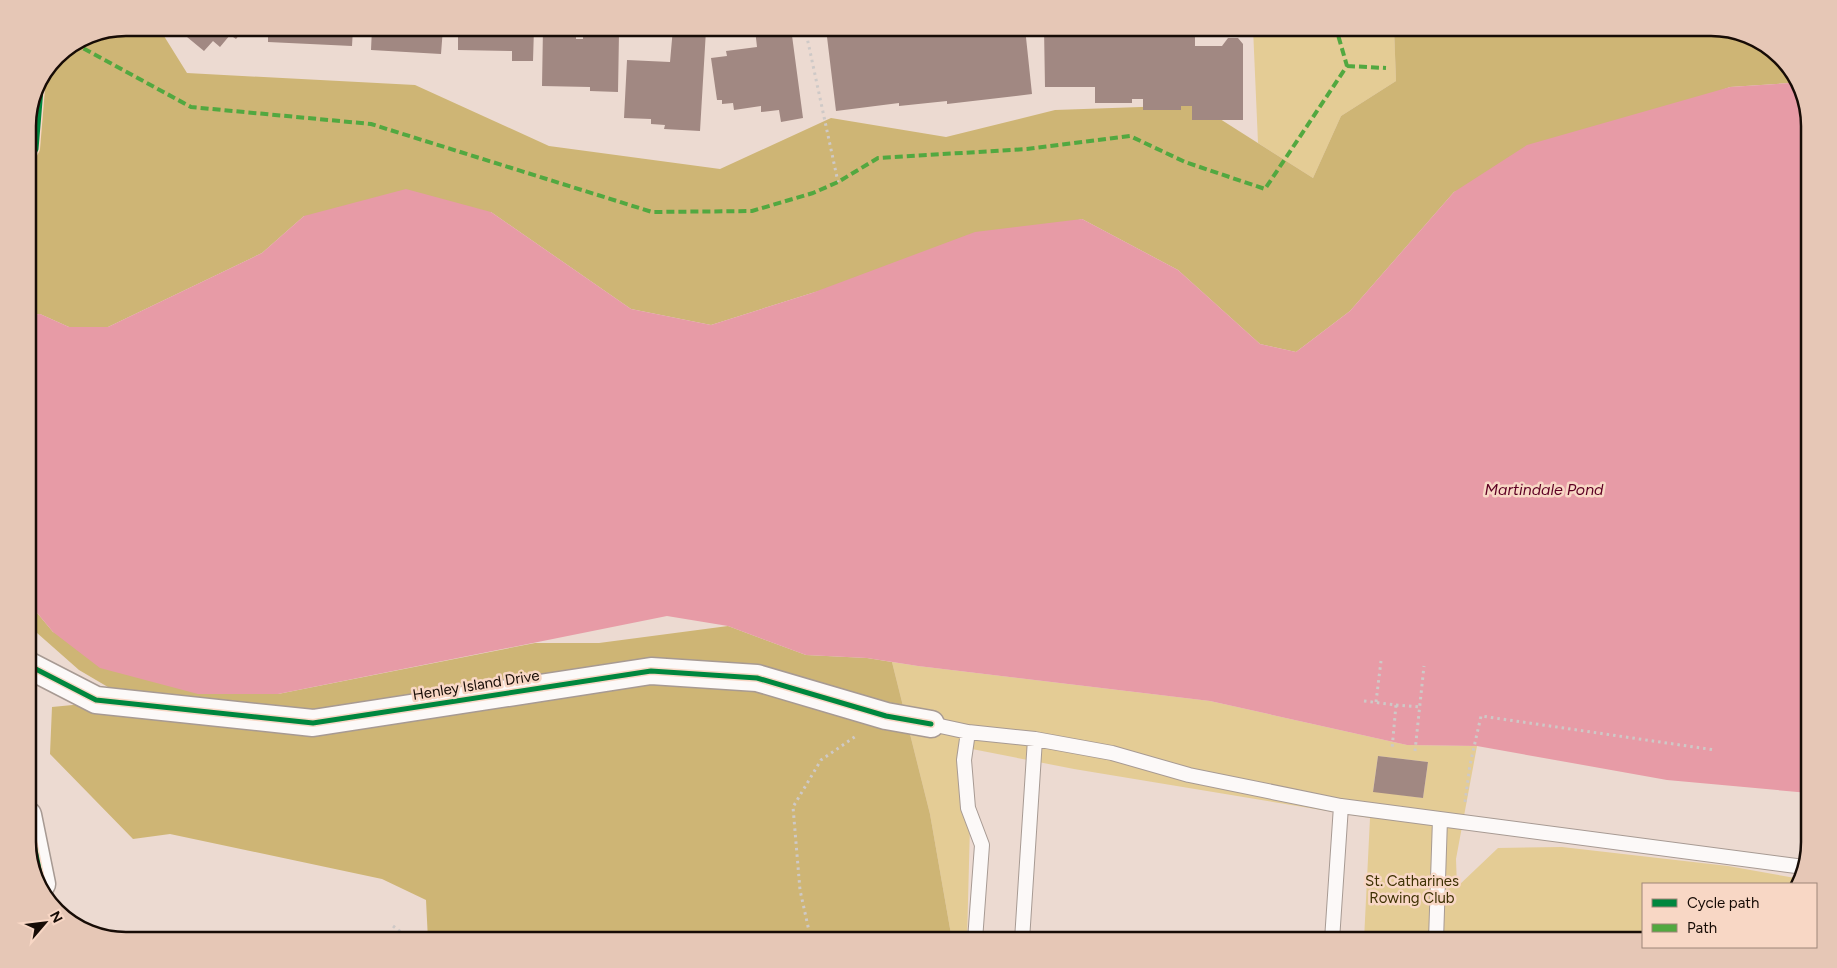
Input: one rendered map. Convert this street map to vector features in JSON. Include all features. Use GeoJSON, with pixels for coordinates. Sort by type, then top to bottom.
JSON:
{"type":"FeatureCollection","features":[{"type":"Feature","properties":{"kind":"street","name":"Henley Island Drive"},"geometry":{"type":"LineString","coordinates":[[36,669],[96,700],[313,724],[652,671],[757,678],[886,716],[931,724]]}},
{"type":"Feature","properties":{"kind":"lane"},"geometry":{"type":"LineString","coordinates":[[931,724],[968,732],[1035,739],[1112,754],[1189,774],[1341,806],[1797,866]]}},
{"type":"Feature","properties":{"kind":"lane"},"geometry":{"type":"LineString","coordinates":[[968,732],[964,760],[968,808],[982,845],[976,932]]}},
{"type":"Feature","properties":{"kind":"lane"},"geometry":{"type":"LineString","coordinates":[[1023,932],[1035,739]]}},
{"type":"Feature","properties":{"kind":"lane"},"geometry":{"type":"LineString","coordinates":[[1333,932],[1341,806]]}},
{"type":"Feature","properties":{"kind":"lane"},"geometry":{"type":"LineString","coordinates":[[1436,932],[1440,819]]}},
{"type":"Feature","properties":{"kind":"path"},"geometry":{"type":"LineString","coordinates":[[807,36],[838,182]]}},
{"type":"Feature","properties":{"kind":"path"},"geometry":{"type":"LineString","coordinates":[[1376,702],[1381,661]]}},
{"type":"Feature","properties":{"kind":"path"},"geometry":{"type":"LineString","coordinates":[[1415,751],[1424,666]]}},
{"type":"Feature","properties":{"kind":"path"},"geometry":{"type":"LineString","coordinates":[[1364,701],[1420,707]]}},
{"type":"Feature","properties":{"kind":"path"},"geometry":{"type":"LineString","coordinates":[[1392,749],[1396,705]]}},
{"type":"Feature","properties":{"kind":"path"},"geometry":{"type":"LineString","coordinates":[[809,932],[800,890],[793,807],[821,760],[886,716]]}},
{"type":"Feature","properties":{"kind":"path"},"geometry":{"type":"LineString","coordinates":[[1462,822],[1470,765],[1481,716],[1715,750]]}},
{"type":"Feature","properties":{"kind":"path"},"geometry":{"type":"LineString","coordinates":[[393,926],[401,932]]}},
{"type":"Feature","properties":{"kind":"green space"},"geometry":{"type":"Polygon","coordinates":[[[1253,36],[1394,36],[1396,81],[1341,116],[1313,178],[1258,143],[1253,36]]]}},
{"type":"Feature","properties":{"kind":"green space","name":"St. Catharines Rowing Club"},"geometry":{"type":"Polygon","coordinates":[[[892,662],[1210,701],[1407,745],[1477,746],[1456,859],[1457,887],[1498,848],[1562,847],[1728,866],[1794,878],[1791,883],[1642,883],[1642,932],[1364,932],[1370,818],[1074,769],[972,749],[967,932],[951,932],[930,814],[892,662]],[[1378,756],[1373,791],[1423,798],[1428,762],[1378,756]]]}},
{"type":"Feature","properties":{"kind":"shaded area"},"geometry":{"type":"Polygon","coordinates":[[[120,36],[164,36],[187,73],[415,85],[549,146],[720,169],[831,118],[946,137],[1055,110],[1198,105],[1313,178],[1341,116],[1396,81],[1394,36],[1717,36],[1740,41],[1761,51],[1779,67],[1790,83],[1730,87],[1454,192],[1350,311],[1296,352],[1260,344],[1178,270],[1082,219],[812,293],[711,325],[631,309],[491,212],[304,216],[262,253],[108,327],[69,327],[40,314],[36,314],[36,120],[39,103],[51,76],[67,58],[86,45],[120,36]]]}},
{"type":"Feature","properties":{"kind":"shaded area"},"geometry":{"type":"Polygon","coordinates":[[[36,612],[53,632],[278,694],[535,643],[599,643],[728,626],[806,655],[867,658],[892,662],[930,814],[951,932],[428,932],[426,900],[382,879],[170,834],[133,839],[50,754],[52,707],[124,700],[113,690],[79,670],[36,632],[36,612]]]}},
{"type":"Feature","properties":{"kind":"water","name":"Martindale Pond"},"geometry":{"type":"Polygon","coordinates":[[[1790,83],[1796,97],[1801,120],[1801,792],[1667,780],[1477,746],[1407,745],[1210,701],[918,666],[867,658],[806,655],[728,626],[667,616],[278,694],[198,694],[100,668],[53,632],[36,612],[36,314],[40,314],[69,327],[108,327],[262,253],[304,216],[406,189],[491,212],[631,309],[711,325],[812,293],[975,232],[1082,219],[1178,270],[1260,344],[1296,352],[1350,311],[1454,192],[1527,145],[1730,87],[1790,83]]]}},
{"type":"Feature","properties":{"kind":"building"},"geometry":{"type":"Polygon","coordinates":[[[229,36],[220,47],[213,41],[204,51],[187,37],[229,36]]]}},
{"type":"Feature","properties":{"kind":"building"},"geometry":{"type":"Polygon","coordinates":[[[268,36],[353,36],[352,46],[268,42],[268,36]]]}},
{"type":"Feature","properties":{"kind":"building"},"geometry":{"type":"Polygon","coordinates":[[[372,36],[442,36],[441,54],[371,50],[372,36]]]}},
{"type":"Feature","properties":{"kind":"building"},"geometry":{"type":"Polygon","coordinates":[[[458,36],[534,36],[533,61],[512,61],[512,51],[458,50],[458,36]]]}},
{"type":"Feature","properties":{"kind":"building"},"geometry":{"type":"Polygon","coordinates":[[[543,36],[576,36],[576,39],[583,39],[583,36],[619,36],[618,92],[590,91],[590,87],[542,86],[543,36]]]}},
{"type":"Feature","properties":{"kind":"building"},"geometry":{"type":"Polygon","coordinates":[[[672,36],[706,36],[700,131],[664,129],[665,125],[651,124],[651,119],[624,118],[627,60],[670,62],[672,36]]]}},
{"type":"Feature","properties":{"kind":"building"},"geometry":{"type":"Polygon","coordinates":[[[756,36],[792,36],[803,118],[781,122],[779,110],[761,112],[761,106],[734,110],[733,103],[722,104],[722,100],[717,100],[711,58],[727,56],[726,51],[757,47],[756,36]]]}},
{"type":"Feature","properties":{"kind":"building"},"geometry":{"type":"Polygon","coordinates":[[[1026,36],[1032,94],[947,104],[947,101],[899,106],[899,103],[836,111],[827,37],[1026,36]]]}},
{"type":"Feature","properties":{"kind":"building"},"geometry":{"type":"Polygon","coordinates":[[[1044,36],[1195,36],[1195,46],[1222,46],[1228,38],[1238,38],[1243,44],[1243,120],[1192,120],[1192,106],[1181,106],[1181,110],[1143,110],[1143,99],[1132,99],[1132,103],[1095,103],[1095,87],[1045,87],[1044,36]]]}},
{"type":"Feature","properties":{"kind":"building"},"geometry":{"type":"Polygon","coordinates":[[[1378,756],[1428,762],[1423,798],[1373,792],[1378,756]]]}},
{"type":"Feature","properties":{"kind":"marked path"},"geometry":{"type":"LineString","coordinates":[[82,47],[191,107],[371,124],[652,212],[752,211],[813,193],[838,182],[878,158],[1027,149],[1130,136],[1185,162],[1265,189],[1347,66],[1338,36]]}},
{"type":"Feature","properties":{"kind":"marked path"},"geometry":{"type":"LineString","coordinates":[[1347,66],[1386,68]]}},
{"type":"Feature","properties":{"kind":"cycle path"},"geometry":{"type":"LineString","coordinates":[[36,149],[40,100]]}},
{"type":"Feature","properties":{"kind":"cycle path"},"geometry":{"type":"LineString","coordinates":[[36,669],[96,700],[313,723],[651,671],[757,678],[886,716],[931,724]]}}]}
